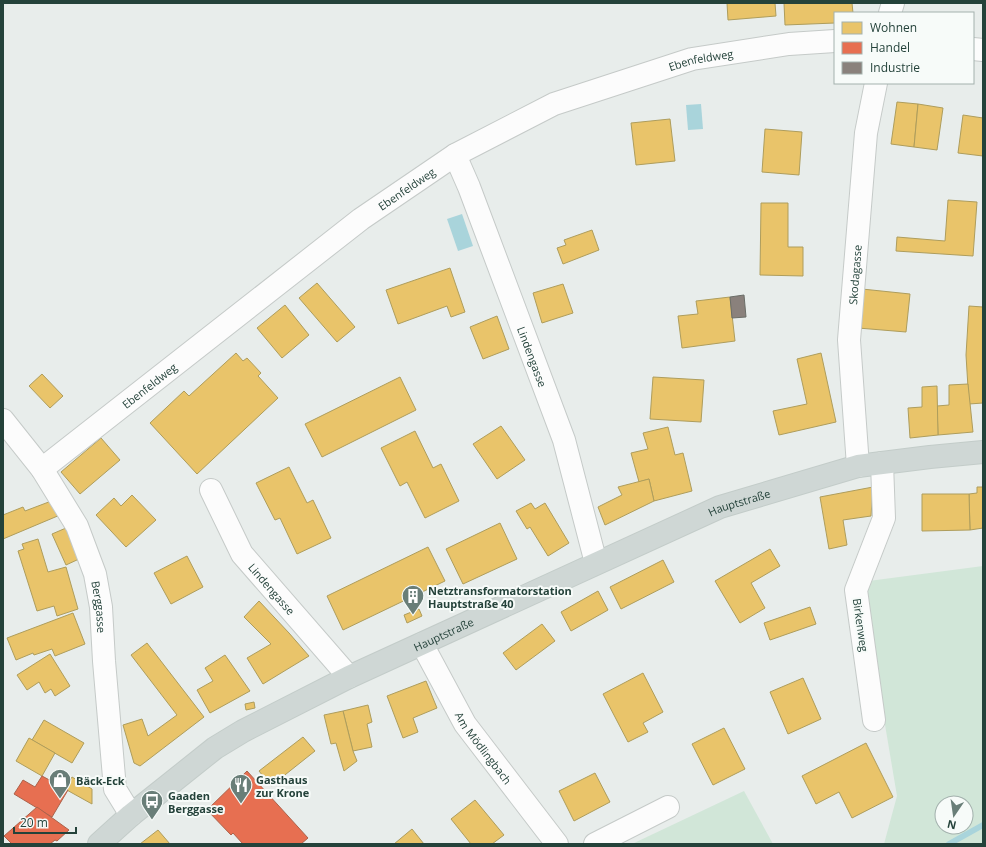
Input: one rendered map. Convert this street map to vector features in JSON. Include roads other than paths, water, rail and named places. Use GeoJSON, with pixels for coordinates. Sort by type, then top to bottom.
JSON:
{"type":"FeatureCollection","features":[{"type":"Feature","properties":{"kind":"main road","name":"Hauptstraße"},"geometry":{"type":"LineString","coordinates":[[99,844],[131,815],[215,748],[243,731],[349,677],[720,507],[858,466],[983,452]]}},
{"type":"Feature","properties":{"kind":"street","name":"Ebenfeldweg"},"geometry":{"type":"LineString","coordinates":[[42,469],[361,219],[455,155],[554,104],[692,59],[788,44],[834,41]]}},
{"type":"Feature","properties":{"kind":"street","name":"Skodagasse"},"geometry":{"type":"LineString","coordinates":[[858,466],[849,340],[866,134],[876,84]]}},
{"type":"Feature","properties":{"kind":"street","name":"Lindengasse"},"geometry":{"type":"LineString","coordinates":[[455,155],[469,187],[564,440],[596,563]]}},
{"type":"Feature","properties":{"kind":"street","name":"Berggasse"},"geometry":{"type":"LineString","coordinates":[[3,420],[42,469],[77,526],[95,574],[101,607],[114,789],[131,815]]}},
{"type":"Feature","properties":{"kind":"street","name":"Birkenweg"},"geometry":{"type":"LineString","coordinates":[[874,720],[856,590],[884,518],[882,463]]}},
{"type":"Feature","properties":{"kind":"street","name":"Lindengasse"},"geometry":{"type":"LineString","coordinates":[[211,490],[242,554],[349,677]]}},
{"type":"Feature","properties":{"kind":"street","name":"Am Mödlingbach"},"geometry":{"type":"LineString","coordinates":[[422,644],[465,724],[557,844]]}},
{"type":"Feature","properties":{"kind":"street"},"geometry":{"type":"LineString","coordinates":[[595,844],[668,807]]}},
{"type":"Feature","properties":{"kind":"water"},"geometry":{"type":"Polygon","coordinates":[[[701,104],[703,129],[688,130],[686,105],[701,104]]]}},
{"type":"Feature","properties":{"kind":"water"},"geometry":{"type":"Polygon","coordinates":[[[462,214],[473,246],[458,251],[447,219],[462,214]]]}},
{"type":"Feature","properties":{"kind":"waterway"},"geometry":{"type":"LineString","coordinates":[[949,844],[983,825]]}},
{"type":"Feature","properties":{"kind":"place","name":"Netztransformatorstation Hauptstraße 40"},"geometry":{"type":"Point","coordinates":[413,616]}},
{"type":"Feature","properties":{"kind":"place","name":"Bäck-Eck"},"geometry":{"type":"Point","coordinates":[60,800]}},
{"type":"Feature","properties":{"kind":"place","name":"Gasthaus zur Krone"},"geometry":{"type":"Point","coordinates":[241,804]}},
{"type":"Feature","properties":{"kind":"place","name":"Gaaden Berggasse"},"geometry":{"type":"Point","coordinates":[152,820]}}]}
